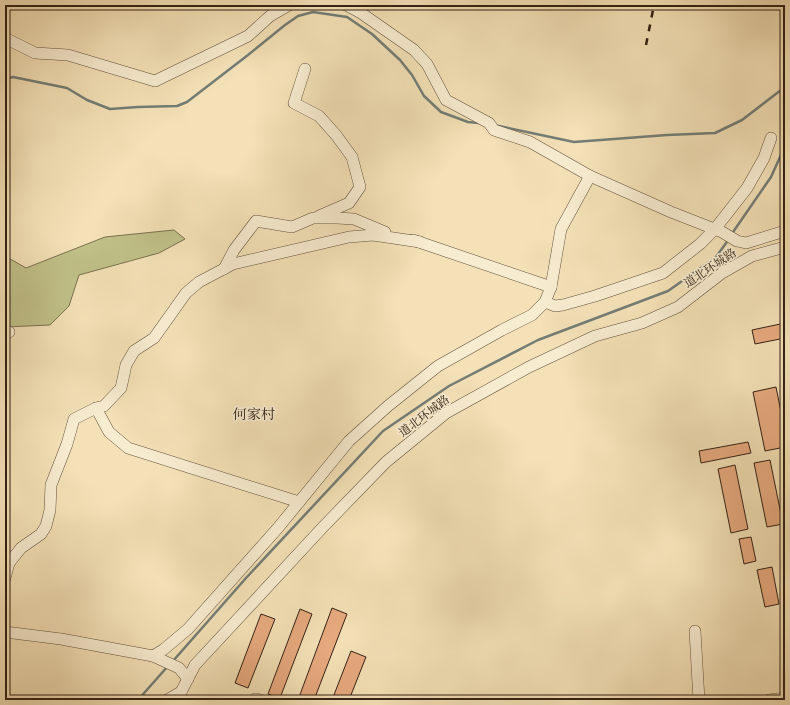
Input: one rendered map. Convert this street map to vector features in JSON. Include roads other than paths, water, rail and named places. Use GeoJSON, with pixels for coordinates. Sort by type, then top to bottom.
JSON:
{"type":"FeatureCollection","features":[{"type":"Feature","properties":{"kind":"street"},"geometry":{"type":"LineString","coordinates":[[5,38],[35,53],[68,55],[155,81],[248,36],[270,16],[289,5]]}},
{"type":"Feature","properties":{"kind":"street"},"geometry":{"type":"LineString","coordinates":[[346,5],[362,13],[414,50],[427,64],[446,100],[489,124],[494,130],[530,142],[590,176],[671,212],[718,230],[737,241],[746,244],[785,232]]}},
{"type":"Feature","properties":{"kind":"street"},"geometry":{"type":"LineString","coordinates":[[224,269],[234,250],[256,221],[292,227],[349,203],[360,187],[352,157],[336,135],[319,116],[294,103],[305,69]]}},
{"type":"Feature","properties":{"kind":"street"},"geometry":{"type":"LineString","coordinates":[[545,302],[554,306],[563,305],[663,273],[718,230],[747,188],[764,158],[771,138]]}},
{"type":"Feature","properties":{"kind":"street"},"geometry":{"type":"LineString","coordinates":[[155,657],[188,630],[277,529],[350,441],[388,406],[438,366],[532,315],[545,302],[551,287],[561,229],[590,176]]}},
{"type":"Feature","properties":{"kind":"street"},"geometry":{"type":"LineString","coordinates":[[313,218],[354,219],[386,232],[420,242],[551,287]]}},
{"type":"Feature","properties":{"kind":"street"},"geometry":{"type":"LineString","coordinates":[[5,578],[8,563],[21,548],[41,534],[46,526],[50,510],[51,485],[67,444],[74,419],[96,408],[104,406],[121,388],[126,364],[134,351],[154,338],[186,293],[199,282],[233,264],[349,237],[373,235],[420,242]]}},
{"type":"Feature","properties":{"kind":"street","name":"道北环城路"},"geometry":{"type":"LineString","coordinates":[[180,696],[195,665],[323,528],[386,462],[446,413],[536,364],[595,336],[642,323],[678,307],[722,273],[752,256],[785,247]]}},
{"type":"Feature","properties":{"kind":"street"},"geometry":{"type":"LineString","coordinates":[[96,408],[109,432],[128,448],[299,502]]}},
{"type":"Feature","properties":{"kind":"street"},"geometry":{"type":"LineString","coordinates":[[695,631],[699,700]]}},
{"type":"Feature","properties":{"kind":"street"},"geometry":{"type":"LineString","coordinates":[[5,632],[61,639],[155,657],[179,668],[188,679]]}},
{"type":"Feature","properties":{"kind":"street"},"geometry":{"type":"LineString","coordinates":[[167,700],[180,696]]}},
{"type":"Feature","properties":{"kind":"street"},"geometry":{"type":"LineString","coordinates":[[769,700],[785,698]]}},
{"type":"Feature","properties":{"kind":"waterway"},"geometry":{"type":"LineString","coordinates":[[5,79],[13,77],[67,88],[87,100],[110,109],[177,106],[187,102],[298,16],[313,12],[347,17],[372,34],[400,60],[412,75],[424,96],[441,112],[468,122],[479,123]]}},
{"type":"Feature","properties":{"kind":"waterway"},"geometry":{"type":"LineString","coordinates":[[494,125],[574,142],[715,133],[742,120],[785,88]]}},
{"type":"Feature","properties":{"kind":"waterway"},"geometry":{"type":"LineString","coordinates":[[731,235],[771,177],[785,146]]}},
{"type":"Feature","properties":{"kind":"waterway"},"geometry":{"type":"LineString","coordinates":[[173,661],[246,578],[383,431],[449,386],[538,340],[668,291],[716,257],[729,239]]}},
{"type":"Feature","properties":{"kind":"waterway"},"geometry":{"type":"LineString","coordinates":[[138,700],[168,666]]}},
{"type":"Feature","properties":{"kind":"railway"},"geometry":{"type":"LineString","coordinates":[[646,45],[654,5]]}},
{"type":"Feature","properties":{"kind":"district","name":"何家村"},"geometry":{"type":"Point","coordinates":[254,414]}}]}
